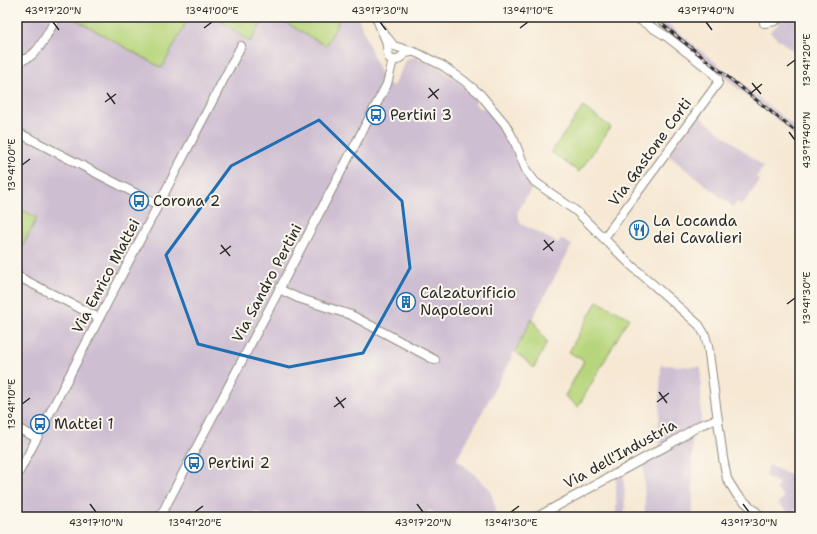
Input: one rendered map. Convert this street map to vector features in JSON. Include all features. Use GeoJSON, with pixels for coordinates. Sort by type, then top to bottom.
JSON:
{"type":"FeatureCollection","features":[{"type":"Feature","properties":{"kind":"street"},"geometry":{"type":"LineString","coordinates":[[17,60],[24,60],[32,57],[56,17]]}},
{"type":"Feature","properties":{"kind":"street"},"geometry":{"type":"LineString","coordinates":[[376,17],[382,31],[396,51],[406,53],[411,52],[424,56],[443,66],[480,94],[505,124],[514,140],[526,170],[535,182],[576,211],[640,274],[692,319],[705,335],[710,357],[727,479],[737,495],[762,517]]}},
{"type":"Feature","properties":{"kind":"street","name":"Via Gastone Corti"},"geometry":{"type":"LineString","coordinates":[[604,238],[718,83],[716,75],[710,70],[666,36],[635,17]]}},
{"type":"Feature","properties":{"kind":"street"},"geometry":{"type":"LineString","coordinates":[[764,23],[776,21],[780,17]]}},
{"type":"Feature","properties":{"kind":"street","name":"Via Enrico Mattei"},"geometry":{"type":"LineString","coordinates":[[17,476],[241,46]]}},
{"type":"Feature","properties":{"kind":"street","name":"Via Sandro Pertini"},"geometry":{"type":"LineString","coordinates":[[160,517],[387,84],[393,60],[388,56],[396,51]]}},
{"type":"Feature","properties":{"kind":"street"},"geometry":{"type":"LineString","coordinates":[[17,132],[158,205]]}},
{"type":"Feature","properties":{"kind":"street"},"geometry":{"type":"LineString","coordinates":[[17,276],[99,318]]}},
{"type":"Feature","properties":{"kind":"street"},"geometry":{"type":"LineString","coordinates":[[280,289],[298,298],[351,315],[435,360]]}},
{"type":"Feature","properties":{"kind":"street","name":"Via dell'Industria"},"geometry":{"type":"LineString","coordinates":[[537,517],[670,444],[700,425],[718,419]]}},
{"type":"Feature","properties":{"kind":"street"},"geometry":{"type":"LineString","coordinates":[[17,428],[37,438]]}},
{"type":"Feature","properties":{"kind":"highlighted area"},"geometry":{"type":"Polygon","coordinates":[[[319,120],[402,201],[410,268],[363,353],[289,367],[198,344],[166,255],[231,166],[319,120]]]}},
{"type":"Feature","properties":{"kind":"shaded area"},"geometry":{"type":"Polygon","coordinates":[[[17,17],[71,17],[162,68],[189,17],[216,17],[250,42],[265,17],[276,17],[326,46],[341,17],[358,17],[383,81],[393,86],[407,59],[412,57],[421,59],[443,70],[478,97],[475,104],[482,109],[485,104],[501,124],[526,178],[533,186],[517,213],[521,224],[558,243],[561,239],[572,245],[457,459],[490,489],[496,510],[491,517],[442,517],[429,510],[425,517],[267,517],[256,512],[253,517],[17,517],[17,17]]]}},
{"type":"Feature","properties":{"kind":"shaded area"},"geometry":{"type":"Polygon","coordinates":[[[649,17],[659,17],[800,131],[800,138],[649,17]]]}},
{"type":"Feature","properties":{"kind":"shaded area"},"geometry":{"type":"Polygon","coordinates":[[[780,17],[800,17],[800,60],[793,51],[769,32],[779,24],[778,19],[780,17]]]}},
{"type":"Feature","properties":{"kind":"shaded area"},"geometry":{"type":"Polygon","coordinates":[[[698,115],[764,167],[756,177],[760,181],[742,205],[737,202],[733,207],[668,155],[698,115]]]}},
{"type":"Feature","properties":{"kind":"shaded area"},"geometry":{"type":"Polygon","coordinates":[[[661,365],[701,367],[701,421],[692,434],[693,517],[645,517],[644,463],[624,474],[625,517],[616,517],[616,476],[658,454],[661,365]]]}},
{"type":"Feature","properties":{"kind":"shaded area"},"geometry":{"type":"Polygon","coordinates":[[[769,465],[800,480],[800,504],[791,515],[778,503],[784,497],[776,489],[779,483],[765,476],[769,465]]]}},
{"type":"Feature","properties":{"kind":"green space"},"geometry":{"type":"Polygon","coordinates":[[[71,17],[189,17],[162,68],[71,17]]]}},
{"type":"Feature","properties":{"kind":"green space"},"geometry":{"type":"Polygon","coordinates":[[[216,17],[265,17],[250,42],[216,17]]]}},
{"type":"Feature","properties":{"kind":"green space"},"geometry":{"type":"Polygon","coordinates":[[[276,17],[341,17],[326,46],[276,17]]]}},
{"type":"Feature","properties":{"kind":"green space"},"geometry":{"type":"Polygon","coordinates":[[[583,107],[611,127],[579,172],[551,152],[583,107]]]}},
{"type":"Feature","properties":{"kind":"green space"},"geometry":{"type":"Polygon","coordinates":[[[17,207],[37,218],[19,253],[17,252],[17,207]]]}},
{"type":"Feature","properties":{"kind":"green space"},"geometry":{"type":"Polygon","coordinates":[[[597,301],[629,318],[578,407],[565,396],[584,361],[569,352],[597,301]]]}},
{"type":"Feature","properties":{"kind":"green space"},"geometry":{"type":"Polygon","coordinates":[[[532,319],[547,342],[534,368],[515,351],[532,319]]]}},
{"type":"Feature","properties":{"kind":"railway"},"geometry":{"type":"LineString","coordinates":[[653,17],[800,135]]}},
{"type":"Feature","properties":{"kind":"place","name":"Pertini 3"},"geometry":{"type":"Point","coordinates":[376,115]}},
{"type":"Feature","properties":{"kind":"place","name":"Corona 2"},"geometry":{"type":"Point","coordinates":[139,201]}},
{"type":"Feature","properties":{"kind":"place","name":"La Locanda dei Cavalieri"},"geometry":{"type":"Point","coordinates":[639,230]}},
{"type":"Feature","properties":{"kind":"place","name":"Calzaturificio Napoleoni"},"geometry":{"type":"Point","coordinates":[406,302]}},
{"type":"Feature","properties":{"kind":"place","name":"Mattei 1"},"geometry":{"type":"Point","coordinates":[40,424]}},
{"type":"Feature","properties":{"kind":"place","name":"Pertini 2"},"geometry":{"type":"Point","coordinates":[194,463]}}]}
